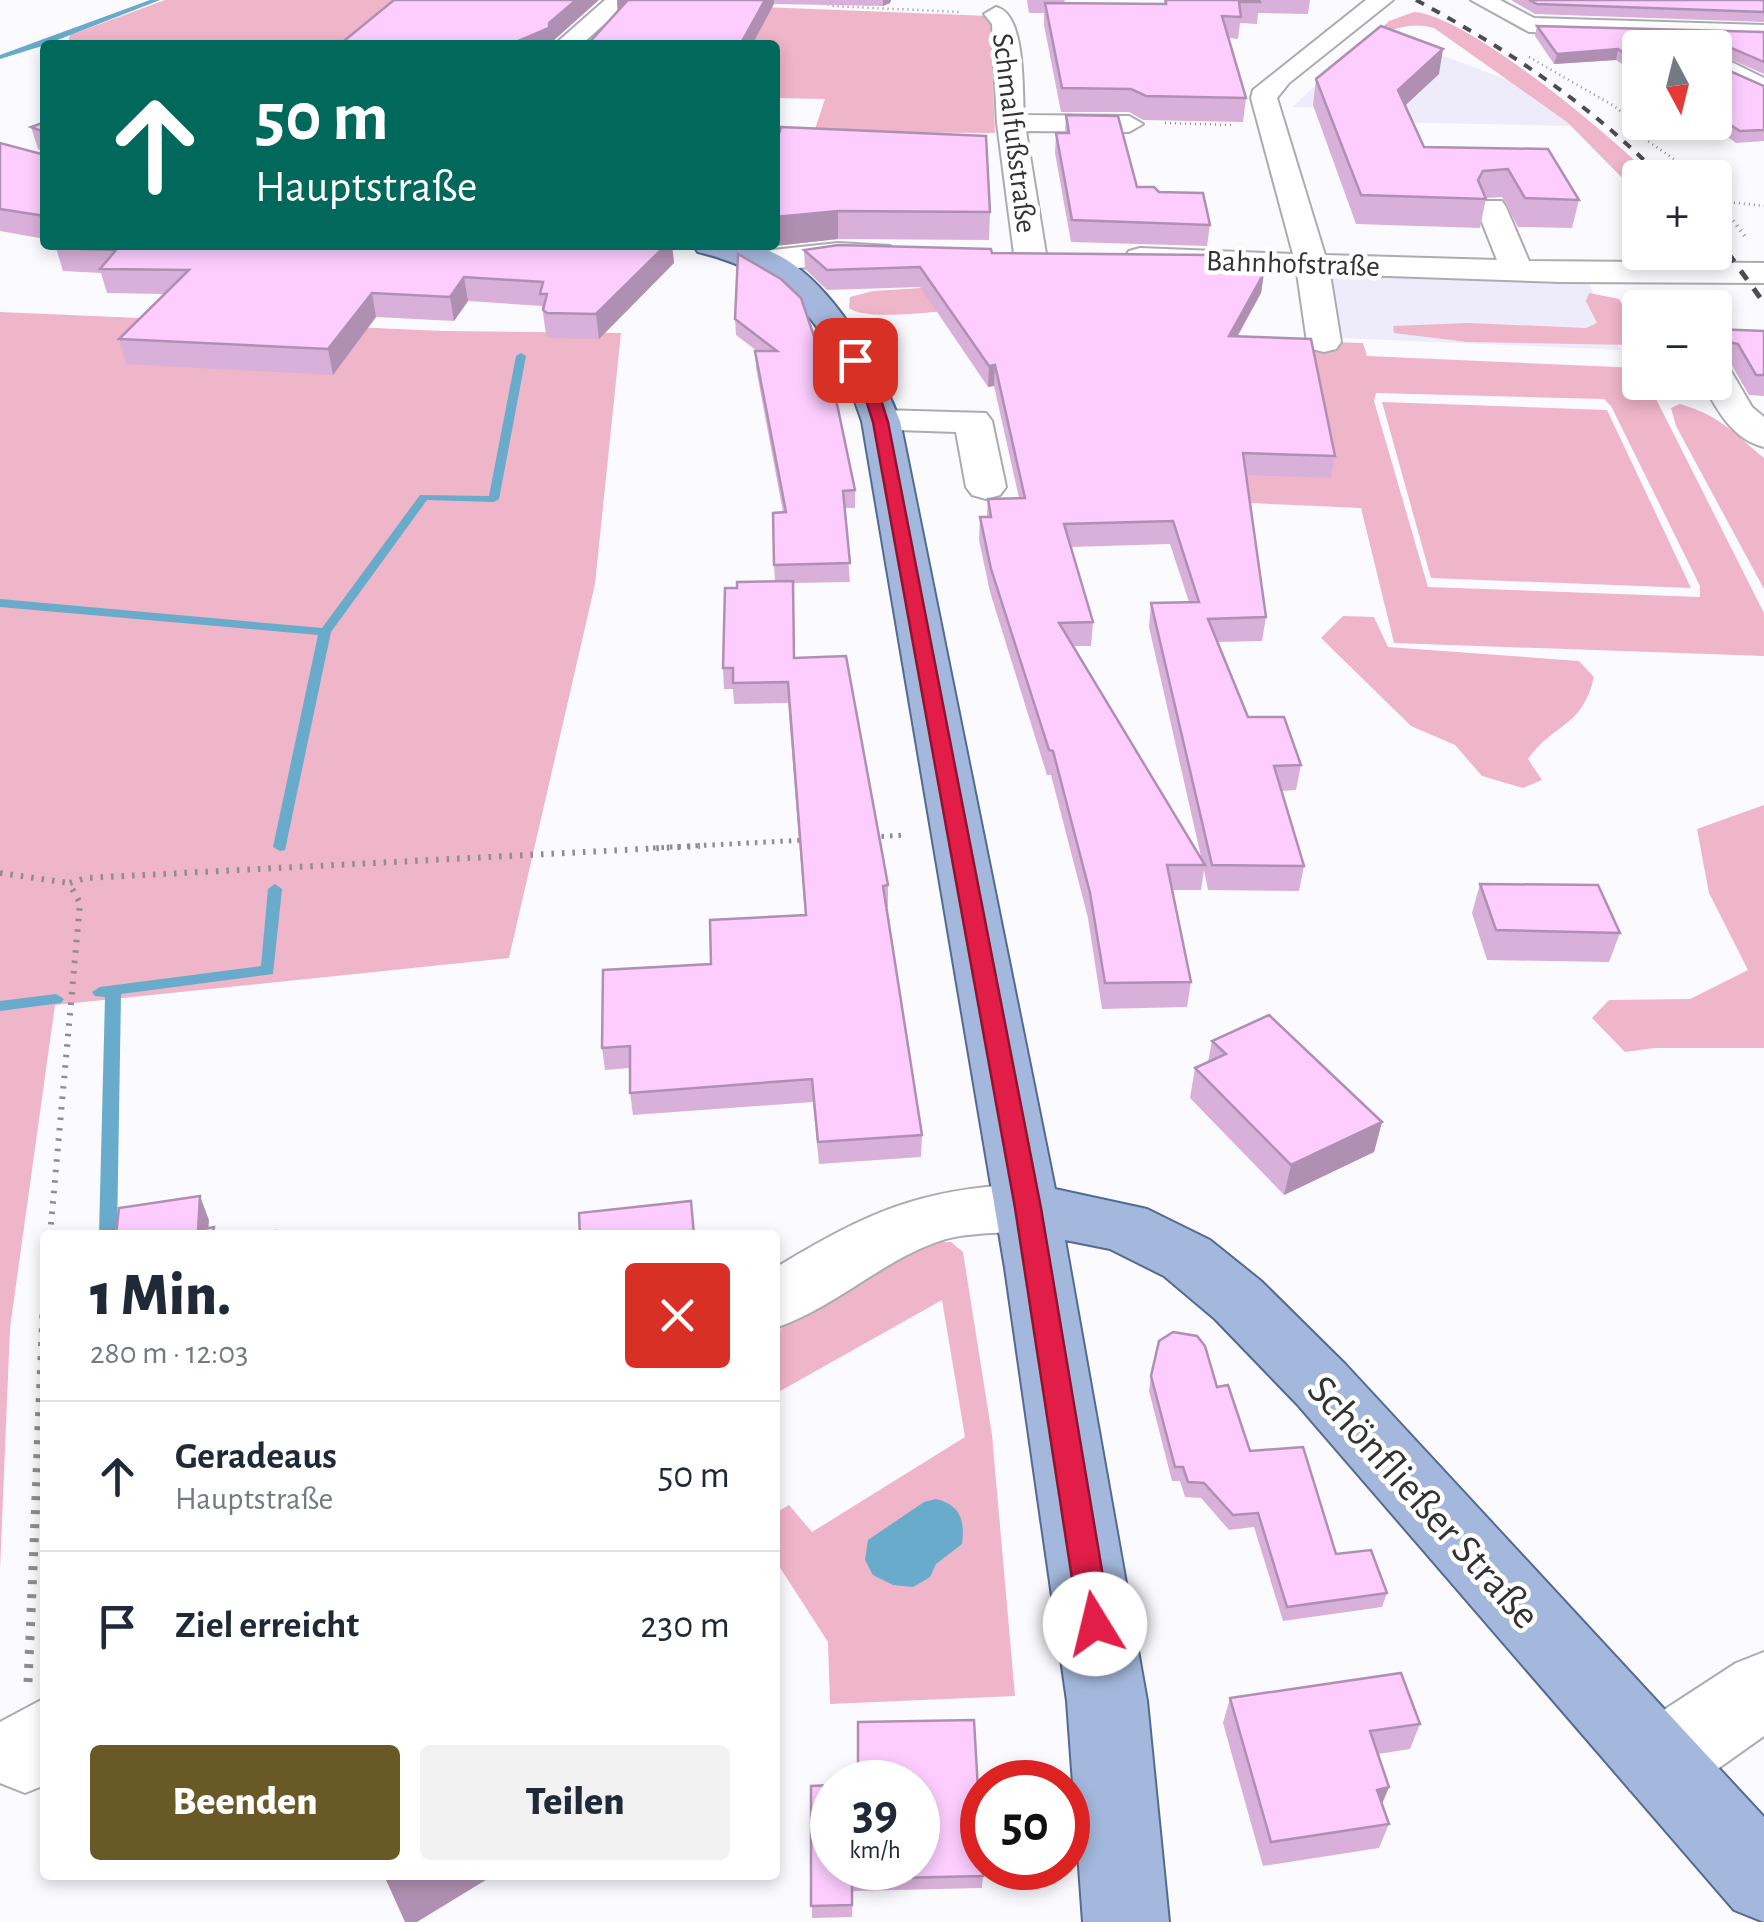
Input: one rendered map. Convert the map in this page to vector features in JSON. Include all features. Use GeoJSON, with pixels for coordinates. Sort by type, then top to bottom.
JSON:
{"type":"FeatureCollection","features":[{"type":"Feature","properties":{"kind":"main road"},"geometry":{"type":"LineString","coordinates":[[727,250],[763,261],[804,295],[836,332],[868,384],[881,422],[1028,1208],[1107,1702],[1126,1922]]}},
{"type":"Feature","properties":{"kind":"main road","name":"Schönfließer Straße"},"geometry":{"type":"LineString","coordinates":[[1028,1208],[1124,1227],[1187,1258],[1238,1300],[1321,1384],[1764,1880]]}},
{"type":"Feature","properties":{"kind":"street"},"geometry":{"type":"LineString","coordinates":[[572,40],[619,0]]}},
{"type":"Feature","properties":{"kind":"street"},"geometry":{"type":"LineString","coordinates":[[1324,342],[1312,264],[1264,137],[1264,98],[1266,90],[1381,0]]}},
{"type":"Feature","properties":{"kind":"street"},"geometry":{"type":"LineString","coordinates":[[1483,0],[1530,25],[1654,30]]}},
{"type":"Feature","properties":{"kind":"street","name":"Schmalfußstraße"},"geometry":{"type":"LineString","coordinates":[[996,14],[1004,24],[1012,123],[1030,254]]}},
{"type":"Feature","properties":{"kind":"street"},"geometry":{"type":"LineString","coordinates":[[1732,31],[1764,32]]}},
{"type":"Feature","properties":{"kind":"street"},"geometry":{"type":"LineString","coordinates":[[1732,72],[1764,90]]}},
{"type":"Feature","properties":{"kind":"street"},"geometry":{"type":"LineString","coordinates":[[1012,123],[1139,123]]}},
{"type":"Feature","properties":{"kind":"street"},"geometry":{"type":"LineString","coordinates":[[1490,207],[1517,270]]}},
{"type":"Feature","properties":{"kind":"street"},"geometry":{"type":"LineString","coordinates":[[763,261],[838,252],[911,253]]}},
{"type":"Feature","properties":{"kind":"street"},"geometry":{"type":"LineString","coordinates":[[990,254],[1067,255]]}},
{"type":"Feature","properties":{"kind":"street","name":"Bahnhofstraße"},"geometry":{"type":"LineString","coordinates":[[1103,256],[1517,270],[1554,260],[1656,272],[1757,260]]}},
{"type":"Feature","properties":{"kind":"street"},"geometry":{"type":"LineString","coordinates":[[1656,272],[1666,290]]}},
{"type":"Feature","properties":{"kind":"street"},"geometry":{"type":"LineString","coordinates":[[1729,400],[1736,413],[1764,436]]}},
{"type":"Feature","properties":{"kind":"street"},"geometry":{"type":"LineString","coordinates":[[881,422],[973,421],[986,486]]}},
{"type":"Feature","properties":{"kind":"street"},"geometry":{"type":"LineString","coordinates":[[780,1298],[870,1244],[916,1223],[965,1211],[1028,1208]]}},
{"type":"Feature","properties":{"kind":"street"},"geometry":{"type":"LineString","coordinates":[[1659,1762],[1764,1690]]}},
{"type":"Feature","properties":{"kind":"path","name":"Schmalfußstraße"},"geometry":{"type":"LineString","coordinates":[[819,0],[831,6],[853,8],[996,14]]}},
{"type":"Feature","properties":{"kind":"path"},"geometry":{"type":"LineString","coordinates":[[1521,51],[1614,106],[1672,160]]}},
{"type":"Feature","properties":{"kind":"path"},"geometry":{"type":"LineString","coordinates":[[1139,123],[1264,137]]}},
{"type":"Feature","properties":{"kind":"path"},"geometry":{"type":"LineString","coordinates":[[1732,202],[1764,206]]}},
{"type":"Feature","properties":{"kind":"path"},"geometry":{"type":"LineString","coordinates":[[1732,221],[1757,260]]}},
{"type":"Feature","properties":{"kind":"path"},"geometry":{"type":"LineString","coordinates":[[868,837],[957,831]]}},
{"type":"Feature","properties":{"kind":"path"},"geometry":{"type":"LineString","coordinates":[[0,873],[69,883],[86,878],[808,840]]}},
{"type":"Feature","properties":{"kind":"path"},"geometry":{"type":"LineString","coordinates":[[50,1230],[80,903],[69,883]]}},
{"type":"Feature","properties":{"kind":"path"},"geometry":{"type":"LineString","coordinates":[[35,1746],[40,1519]]}},
{"type":"Feature","properties":{"kind":"shaded area"},"geometry":{"type":"Polygon","coordinates":[[[165,0],[418,0],[374,40],[68,40],[70,35],[165,0]]]}},
{"type":"Feature","properties":{"kind":"shaded area"},"geometry":{"type":"Polygon","coordinates":[[[737,6],[990,16],[995,133],[814,132],[825,99],[780,98],[780,40],[720,40],[737,6]]]}},
{"type":"Feature","properties":{"kind":"shaded area"},"geometry":{"type":"Polygon","coordinates":[[[1414,12],[1469,34],[1538,81],[1633,160],[1622,160],[1622,178],[1567,122],[1434,28],[1403,27],[1392,30],[1389,39],[1366,43],[1389,21],[1414,12]]]}},
{"type":"Feature","properties":{"kind":"shaded area"},"geometry":{"type":"Polygon","coordinates":[[[1383,33],[1513,82],[1562,115],[1570,126],[1381,122],[1376,110],[1292,107],[1346,58],[1383,33]]]}},
{"type":"Feature","properties":{"kind":"shaded area"},"geometry":{"type":"Polygon","coordinates":[[[1328,269],[1587,279],[1620,350],[1342,338],[1328,269]]]}},
{"type":"Feature","properties":{"kind":"shaded area"},"geometry":{"type":"Polygon","coordinates":[[[952,286],[982,307],[892,315],[849,308],[850,297],[873,291],[952,286]]]}},
{"type":"Feature","properties":{"kind":"shaded area"},"geometry":{"type":"Polygon","coordinates":[[[1589,293],[1619,299],[1622,345],[1467,342],[1394,333],[1393,326],[1468,323],[1586,328],[1597,323],[1586,301],[1589,293]]]}},
{"type":"Feature","properties":{"kind":"shaded area"},"geometry":{"type":"Polygon","coordinates":[[[0,312],[444,331],[621,333],[595,584],[509,958],[55,1005],[10,1328],[0,1570],[0,312]]]}},
{"type":"Feature","properties":{"kind":"shaded area"},"geometry":{"type":"Polygon","coordinates":[[[1147,336],[1363,343],[1367,356],[1622,367],[1622,400],[1657,400],[1764,613],[1764,656],[1394,643],[1361,508],[1155,499],[1147,336]],[[1376,393],[1374,401],[1428,587],[1700,597],[1700,586],[1611,406],[1604,399],[1376,393]]]}},
{"type":"Feature","properties":{"kind":"shaded area"},"geometry":{"type":"Polygon","coordinates":[[[1382,402],[1607,410],[1691,588],[1431,578],[1382,402]]]}},
{"type":"Feature","properties":{"kind":"shaded area"},"geometry":{"type":"Polygon","coordinates":[[[1680,404],[1716,419],[1764,458],[1764,589],[1676,426],[1671,408],[1680,404]]]}},
{"type":"Feature","properties":{"kind":"shaded area"},"geometry":{"type":"Polygon","coordinates":[[[1343,616],[1374,617],[1388,647],[1579,661],[1594,677],[1575,716],[1528,759],[1542,780],[1523,788],[1482,776],[1455,745],[1411,726],[1321,638],[1343,616]]]}},
{"type":"Feature","properties":{"kind":"shaded area"},"geometry":{"type":"Polygon","coordinates":[[[1764,805],[1764,1048],[1655,1048],[1625,1052],[1592,1018],[1609,1000],[1690,999],[1748,970],[1709,893],[1697,829],[1764,805]]]}},
{"type":"Feature","properties":{"kind":"shaded area"},"geometry":{"type":"Polygon","coordinates":[[[951,1242],[963,1252],[992,1435],[1015,1696],[830,1704],[828,1642],[780,1568],[780,1510],[789,1505],[812,1532],[965,1437],[942,1300],[780,1391],[780,1329],[914,1249],[951,1242]]]}},
{"type":"Feature","properties":{"kind":"water"},"geometry":{"type":"Polygon","coordinates":[[[936,1499],[951,1505],[960,1515],[962,1544],[936,1564],[930,1577],[913,1587],[893,1585],[873,1575],[865,1560],[868,1540],[924,1502],[936,1499]]]}},
{"type":"Feature","properties":{"kind":"building"},"geometry":{"type":"Polygon","coordinates":[[[394,0],[576,0],[549,23],[549,28],[521,40],[345,40],[394,0]]]}},
{"type":"Feature","properties":{"kind":"building"},"geometry":{"type":"Polygon","coordinates":[[[628,0],[765,0],[743,40],[592,40],[628,0]]]}},
{"type":"Feature","properties":{"kind":"building"},"geometry":{"type":"Polygon","coordinates":[[[1166,0],[1259,0],[1239,2],[1241,17],[1222,16],[1246,98],[1146,96],[1131,89],[1062,88],[1045,3],[1166,4],[1166,0]]]}},
{"type":"Feature","properties":{"kind":"building"},"geometry":{"type":"Polygon","coordinates":[[[1529,0],[1764,0],[1764,12],[1537,4],[1529,0]]]}},
{"type":"Feature","properties":{"kind":"building"},"geometry":{"type":"Polygon","coordinates":[[[1381,26],[1443,49],[1398,90],[1424,147],[1548,149],[1579,200],[1525,198],[1508,169],[1483,171],[1478,180],[1486,199],[1361,195],[1316,79],[1381,26]]]}},
{"type":"Feature","properties":{"kind":"building"},"geometry":{"type":"Polygon","coordinates":[[[1537,26],[1688,30],[1622,30],[1622,52],[1557,54],[1537,26]]]}},
{"type":"Feature","properties":{"kind":"building"},"geometry":{"type":"Polygon","coordinates":[[[1732,31],[1764,32],[1764,62],[1732,48],[1732,31]]]}},
{"type":"Feature","properties":{"kind":"building"},"geometry":{"type":"Polygon","coordinates":[[[1732,72],[1764,86],[1764,130],[1740,131],[1732,126],[1732,72]]]}},
{"type":"Feature","properties":{"kind":"building"},"geometry":{"type":"Polygon","coordinates":[[[1066,115],[1118,116],[1137,187],[1203,193],[1210,225],[1072,220],[1056,133],[1069,133],[1066,115]]]}},
{"type":"Feature","properties":{"kind":"building"},"geometry":{"type":"Polygon","coordinates":[[[781,127],[986,136],[990,212],[838,211],[780,217],[781,127]]]}},
{"type":"Feature","properties":{"kind":"building"},"geometry":{"type":"Polygon","coordinates":[[[0,143],[40,154],[40,215],[0,209],[0,143]]]}},
{"type":"Feature","properties":{"kind":"building"},"geometry":{"type":"Polygon","coordinates":[[[838,245],[991,249],[992,253],[1216,255],[1217,260],[1264,273],[1229,336],[1311,339],[1335,456],[1243,453],[1266,617],[1208,619],[1248,717],[1284,717],[1301,765],[1274,766],[1304,866],[1212,865],[1151,603],[1199,602],[1173,521],[1064,524],[1093,622],[1059,623],[1205,865],[1167,865],[1191,982],[1105,983],[1090,893],[1053,751],[1049,750],[991,569],[980,517],[991,517],[988,499],[1025,498],[995,365],[989,366],[920,267],[827,270],[804,250],[838,245]]]}},
{"type":"Feature","properties":{"kind":"building"},"geometry":{"type":"Polygon","coordinates":[[[116,250],[661,250],[596,314],[547,313],[543,310],[547,294],[540,294],[543,282],[464,277],[450,297],[372,293],[328,349],[119,339],[189,270],[100,269],[116,250]]]}},
{"type":"Feature","properties":{"kind":"building"},"geometry":{"type":"Polygon","coordinates":[[[738,254],[781,279],[801,298],[837,404],[855,490],[843,491],[850,563],[774,565],[773,513],[786,512],[755,351],[777,351],[735,319],[738,254]]]}},
{"type":"Feature","properties":{"kind":"building"},"geometry":{"type":"Polygon","coordinates":[[[1732,330],[1764,331],[1764,375],[1756,375],[1738,344],[1732,342],[1732,330]]]}},
{"type":"Feature","properties":{"kind":"building"},"geometry":{"type":"Polygon","coordinates":[[[793,581],[794,658],[846,656],[888,885],[883,886],[922,1135],[818,1142],[812,1079],[630,1093],[630,1046],[602,1048],[603,970],[711,964],[710,920],[806,915],[788,682],[733,683],[733,668],[723,668],[725,588],[737,588],[737,582],[793,581]]]}},
{"type":"Feature","properties":{"kind":"building"},"geometry":{"type":"Polygon","coordinates":[[[1480,884],[1598,885],[1620,933],[1496,930],[1480,884]]]}},
{"type":"Feature","properties":{"kind":"building"},"geometry":{"type":"Polygon","coordinates":[[[1269,1015],[1382,1122],[1291,1165],[1195,1068],[1226,1054],[1212,1041],[1269,1015]]]}},
{"type":"Feature","properties":{"kind":"building"},"geometry":{"type":"Polygon","coordinates":[[[200,1196],[198,1230],[117,1230],[119,1208],[200,1196]]]}},
{"type":"Feature","properties":{"kind":"building"},"geometry":{"type":"Polygon","coordinates":[[[691,1201],[694,1230],[580,1230],[579,1213],[691,1201]]]}},
{"type":"Feature","properties":{"kind":"building"},"geometry":{"type":"Polygon","coordinates":[[[1173,1332],[1197,1336],[1205,1346],[1217,1387],[1228,1385],[1250,1451],[1303,1447],[1336,1554],[1371,1550],[1387,1593],[1287,1607],[1258,1513],[1233,1515],[1204,1483],[1188,1482],[1183,1467],[1175,1467],[1151,1376],[1159,1341],[1173,1332]]]}},
{"type":"Feature","properties":{"kind":"building"},"geometry":{"type":"Polygon","coordinates":[[[1401,1673],[1420,1724],[1370,1731],[1389,1787],[1377,1790],[1389,1824],[1271,1842],[1230,1698],[1401,1673]]]}},
{"type":"Feature","properties":{"kind":"building"},"geometry":{"type":"Polygon","coordinates":[[[974,1720],[976,1760],[960,1760],[960,1877],[940,1877],[940,1760],[858,1760],[858,1722],[974,1720]]]}},
{"type":"Feature","properties":{"kind":"building"},"geometry":{"type":"Polygon","coordinates":[[[811,1890],[852,1890],[852,1905],[811,1906],[811,1890]]]}},
{"type":"Feature","properties":{"kind":"waterway"},"geometry":{"type":"LineString","coordinates":[[50,40],[157,0]]}},
{"type":"Feature","properties":{"kind":"waterway"},"geometry":{"type":"LineString","coordinates":[[0,57],[40,44]]}},
{"type":"Feature","properties":{"kind":"waterway"},"geometry":{"type":"LineString","coordinates":[[325,632],[424,497],[494,499],[521,356]]}},
{"type":"Feature","properties":{"kind":"waterway"},"geometry":{"type":"LineString","coordinates":[[0,603],[325,632]]}},
{"type":"Feature","properties":{"kind":"waterway"},"geometry":{"type":"LineString","coordinates":[[280,847],[325,632]]}},
{"type":"Feature","properties":{"kind":"waterway"},"geometry":{"type":"LineString","coordinates":[[113,990],[268,970],[275,889]]}},
{"type":"Feature","properties":{"kind":"waterway"},"geometry":{"type":"LineString","coordinates":[[100,992],[113,990]]}},
{"type":"Feature","properties":{"kind":"waterway"},"geometry":{"type":"LineString","coordinates":[[108,1230],[113,990]]}},
{"type":"Feature","properties":{"kind":"waterway"},"geometry":{"type":"LineString","coordinates":[[0,1006],[56,999]]}},
{"type":"Feature","properties":{"kind":"railway"},"geometry":{"type":"LineString","coordinates":[[1416,0],[1546,80],[1643,160]]}},
{"type":"Feature","properties":{"kind":"railway"},"geometry":{"type":"LineString","coordinates":[[1732,259],[1764,303]]}},
{"type":"Feature","properties":{"kind":"route"},"geometry":{"type":"LineString","coordinates":[[855,360],[881,422],[1028,1208],[1095,1624]]}}]}
